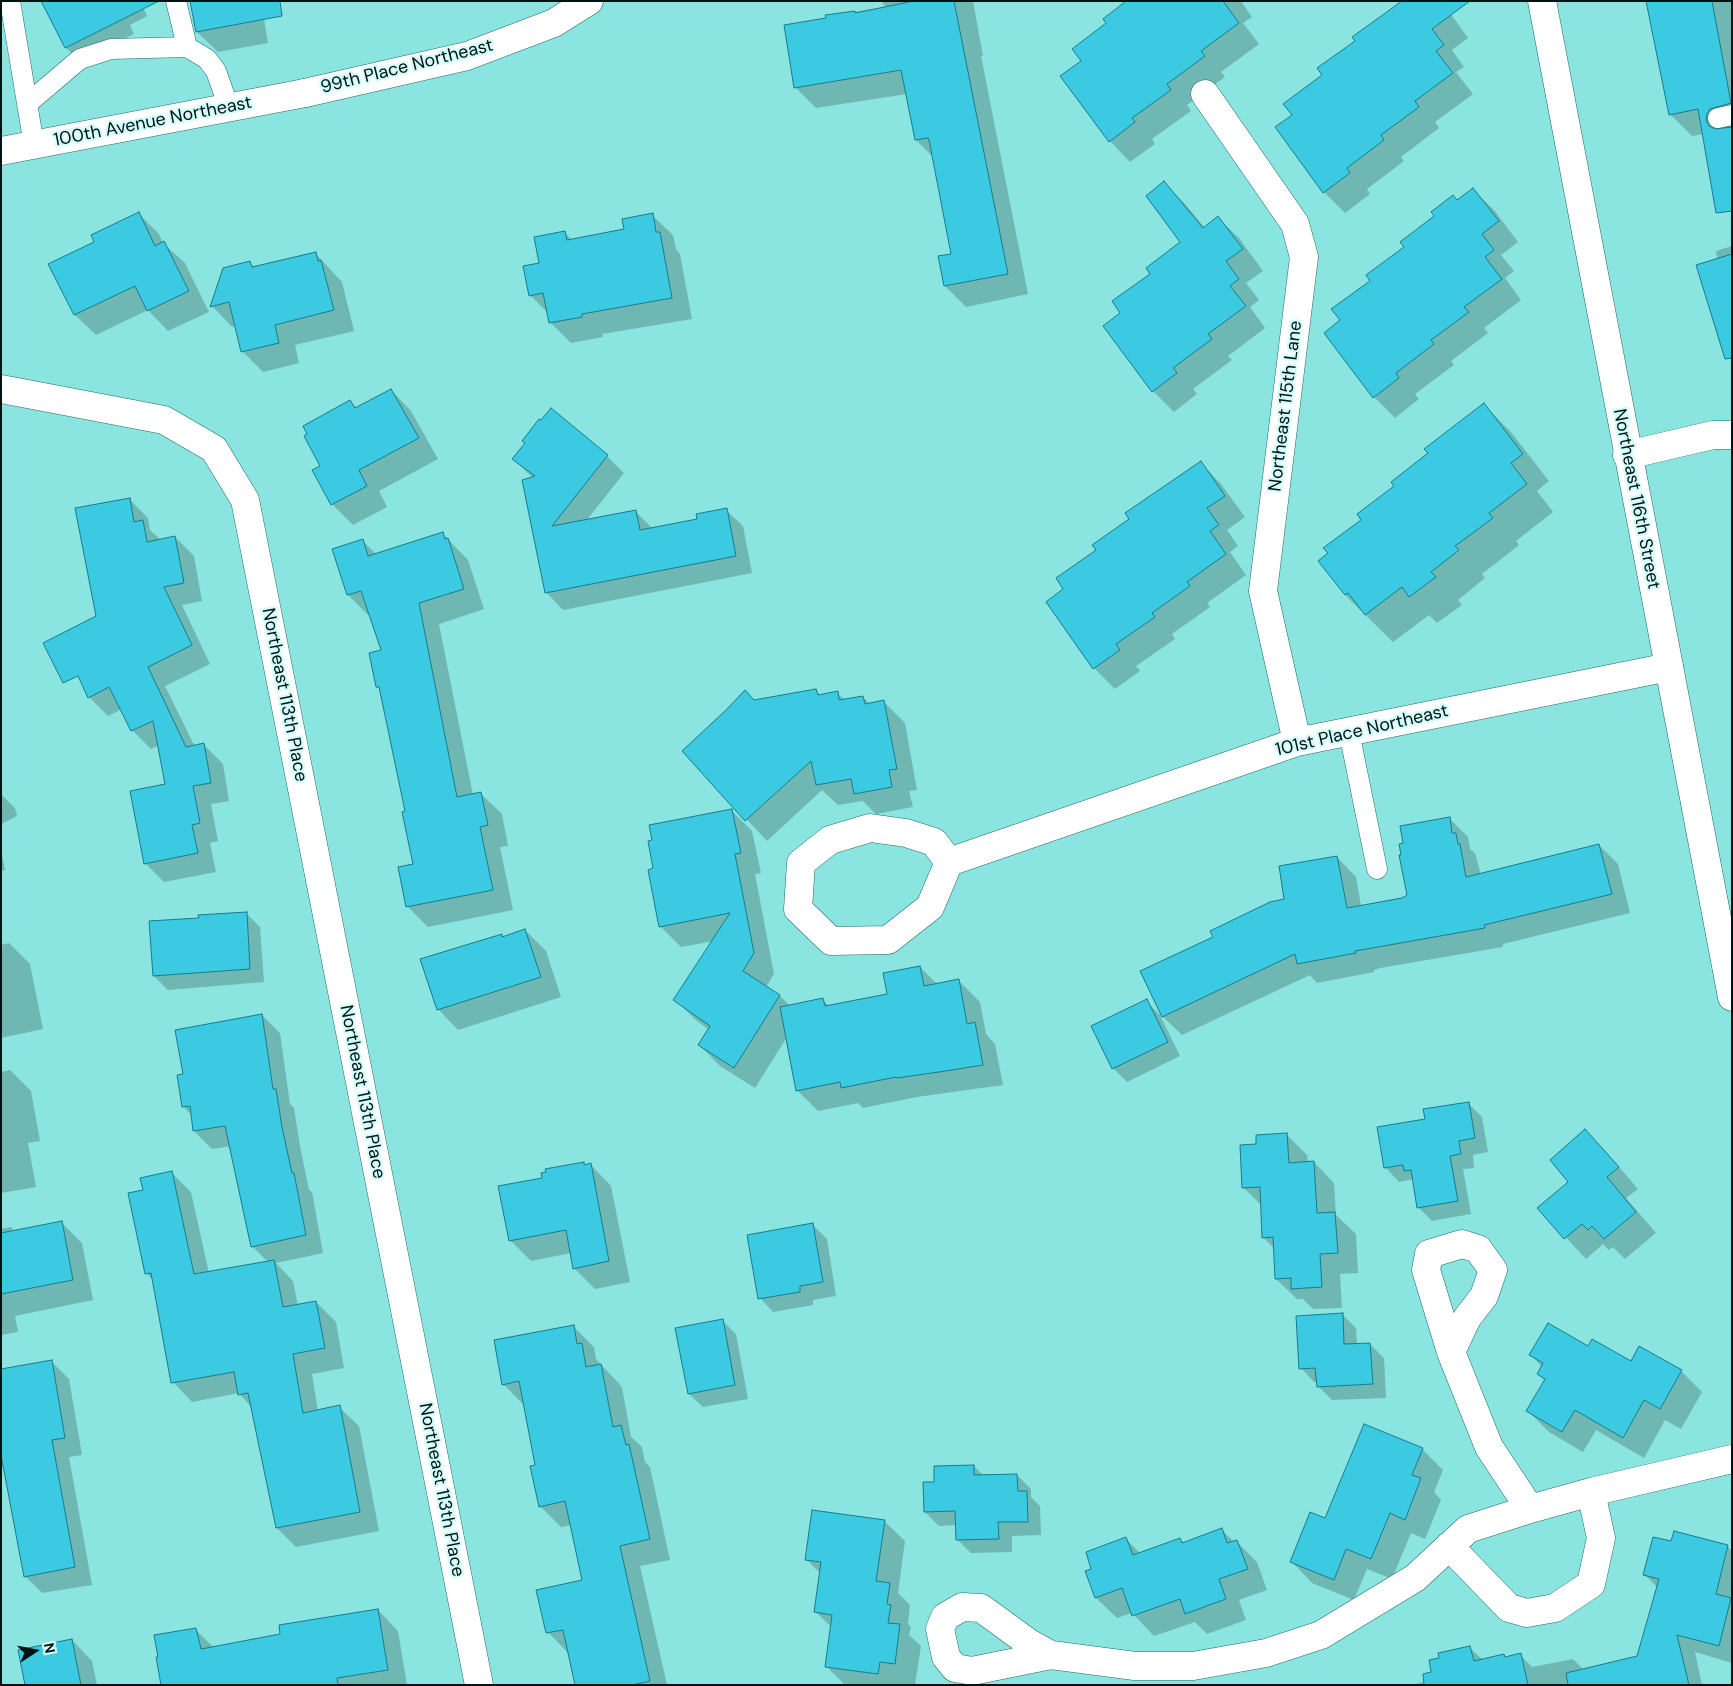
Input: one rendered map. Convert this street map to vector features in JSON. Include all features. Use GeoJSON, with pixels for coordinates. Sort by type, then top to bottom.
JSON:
{"type":"FeatureCollection","features":[{"type":"Feature","properties":{"kind":"street","name":"99th Place Northeast"},"geometry":{"type":"LineString","coordinates":[[305,92],[467,56],[554,23],[589,1]]}},
{"type":"Feature","properties":{"kind":"street","name":"Northeast 116th Street"},"geometry":{"type":"LineString","coordinates":[[1542,1],[1627,455],[1732,997]]}},
{"type":"Feature","properties":{"kind":"street","name":"100th Avenue Northeast"},"geometry":{"type":"LineString","coordinates":[[1,151],[305,92]]}},
{"type":"Feature","properties":{"kind":"street","name":"Northeast 115th Lane"},"geometry":{"type":"LineString","coordinates":[[1205,94],[1296,224],[1304,257],[1263,591],[1297,742]]}},
{"type":"Feature","properties":{"kind":"street","name":"Northeast 113th Place"},"geometry":{"type":"LineString","coordinates":[[1,389],[164,420],[214,449],[245,500],[479,1685]]}},
{"type":"Feature","properties":{"kind":"street"},"geometry":{"type":"LineString","coordinates":[[1627,455],[1713,435],[1732,435]]}},
{"type":"Feature","properties":{"kind":"street","name":"101st Place Northeast"},"geometry":{"type":"LineString","coordinates":[[949,862],[1297,742],[1669,667]]}},
{"type":"Feature","properties":{"kind":"street"},"geometry":{"type":"LineString","coordinates":[[870,828],[906,833],[934,842],[949,862],[930,906],[888,940],[831,941],[798,909],[801,863],[830,840],[870,828]]}},
{"type":"Feature","properties":{"kind":"street"},"geometry":{"type":"LineString","coordinates":[[1452,1352],[1489,1447],[1530,1509]]}},
{"type":"Feature","properties":{"kind":"street"},"geometry":{"type":"LineString","coordinates":[[1050,1655],[1135,1666],[1193,1666],[1266,1653],[1320,1635],[1415,1578],[1468,1529],[1591,1492],[1732,1459]]}},
{"type":"Feature","properties":{"kind":"street"},"geometry":{"type":"LineString","coordinates":[[1449,1546],[1509,1608],[1527,1613],[1555,1608],[1591,1584],[1601,1538],[1591,1492]]}},
{"type":"Feature","properties":{"kind":"lane"},"geometry":{"type":"LineString","coordinates":[[10,1],[34,145]]}},
{"type":"Feature","properties":{"kind":"lane"},"geometry":{"type":"LineString","coordinates":[[176,1],[187,47]]}},
{"type":"Feature","properties":{"kind":"lane"},"geometry":{"type":"LineString","coordinates":[[27,104],[80,59],[111,49],[187,47],[207,59],[216,71],[229,108]]}},
{"type":"Feature","properties":{"kind":"lane"},"geometry":{"type":"LineString","coordinates":[[1348,732],[1377,869]]}},
{"type":"Feature","properties":{"kind":"building"},"geometry":{"type":"Polygon","coordinates":[[[41,1],[159,1],[65,48],[41,1]]]}},
{"type":"Feature","properties":{"kind":"building"},"geometry":{"type":"Polygon","coordinates":[[[190,1],[280,1],[282,16],[196,32],[190,1]]]}},
{"type":"Feature","properties":{"kind":"building"},"geometry":{"type":"Polygon","coordinates":[[[914,1],[954,1],[1008,274],[944,286],[938,256],[951,254],[929,140],[928,138],[915,140],[901,70],[794,88],[784,25],[826,18],[825,15],[855,11],[855,13],[914,1]]]}},
{"type":"Feature","properties":{"kind":"building"},"geometry":{"type":"Polygon","coordinates":[[[1126,1],[1223,1],[1239,23],[1201,51],[1205,56],[1167,84],[1171,90],[1132,118],[1135,122],[1109,142],[1060,76],[1081,61],[1072,49],[1106,23],[1103,19],[1126,1]]]}},
{"type":"Feature","properties":{"kind":"building"},"geometry":{"type":"Polygon","coordinates":[[[1402,1],[1470,1],[1432,29],[1444,45],[1436,51],[1453,73],[1415,101],[1419,107],[1381,135],[1384,140],[1347,168],[1350,173],[1323,193],[1275,127],[1292,115],[1283,104],[1322,75],[1317,68],[1355,41],[1352,37],[1402,1]]]}},
{"type":"Feature","properties":{"kind":"building"},"geometry":{"type":"Polygon","coordinates":[[[1646,1],[1712,1],[1731,103],[1710,109],[1706,120],[1709,126],[1715,129],[1732,127],[1732,211],[1716,213],[1698,109],[1669,115],[1646,1]]]}},
{"type":"Feature","properties":{"kind":"building"},"geometry":{"type":"Polygon","coordinates":[[[1164,181],[1203,228],[1218,216],[1243,249],[1226,261],[1239,279],[1230,286],[1246,306],[1208,334],[1212,339],[1173,368],[1177,373],[1152,392],[1103,326],[1120,313],[1112,301],[1150,274],[1146,268],[1180,242],[1146,196],[1164,181]]]}},
{"type":"Feature","properties":{"kind":"building"},"geometry":{"type":"Polygon","coordinates":[[[1473,188],[1499,221],[1482,234],[1494,250],[1485,257],[1502,279],[1464,307],[1469,312],[1431,340],[1434,344],[1396,373],[1399,378],[1373,398],[1324,333],[1340,320],[1331,309],[1370,281],[1366,275],[1404,247],[1400,242],[1434,216],[1431,212],[1453,195],[1457,200],[1473,188]]]}},
{"type":"Feature","properties":{"kind":"building"},"geometry":{"type":"Polygon","coordinates":[[[139,212],[155,246],[164,241],[189,291],[147,311],[135,286],[74,315],[48,264],[94,242],[91,235],[139,212]]]}},
{"type":"Feature","properties":{"kind":"building"},"geometry":{"type":"Polygon","coordinates":[[[653,213],[656,232],[660,232],[672,298],[582,314],[582,317],[549,323],[543,293],[529,296],[523,266],[539,263],[534,237],[565,231],[567,240],[624,229],[622,219],[653,213]]]}},
{"type":"Feature","properties":{"kind":"building"},"geometry":{"type":"Polygon","coordinates":[[[316,252],[318,261],[321,260],[334,310],[275,325],[279,343],[241,352],[229,302],[210,307],[223,268],[250,261],[252,267],[316,252]]]}},
{"type":"Feature","properties":{"kind":"building"},"geometry":{"type":"Polygon","coordinates":[[[1732,254],[1732,358],[1725,359],[1696,265],[1732,254]]]}},
{"type":"Feature","properties":{"kind":"building"},"geometry":{"type":"Polygon","coordinates":[[[391,389],[419,438],[359,470],[367,486],[331,505],[312,470],[320,466],[304,436],[307,434],[303,426],[350,400],[355,408],[391,389]]]}},
{"type":"Feature","properties":{"kind":"building"},"geometry":{"type":"Polygon","coordinates":[[[1484,403],[1523,454],[1511,463],[1527,484],[1489,513],[1493,518],[1455,546],[1459,550],[1431,572],[1436,577],[1409,597],[1402,587],[1365,615],[1348,593],[1345,595],[1318,561],[1328,553],[1323,548],[1361,520],[1357,514],[1394,486],[1391,482],[1428,453],[1424,449],[1484,403]]]}},
{"type":"Feature","properties":{"kind":"building"},"geometry":{"type":"Polygon","coordinates":[[[551,408],[608,455],[552,526],[636,510],[640,530],[697,519],[696,514],[727,508],[736,556],[545,593],[522,480],[535,476],[512,459],[525,443],[522,441],[539,419],[541,420],[551,408]]]}},
{"type":"Feature","properties":{"kind":"building"},"geometry":{"type":"Polygon","coordinates":[[[1201,461],[1225,496],[1207,508],[1219,525],[1210,531],[1226,554],[1187,582],[1190,586],[1152,613],[1155,617],[1116,644],[1120,650],[1093,669],[1046,602],[1063,589],[1056,578],[1096,550],[1092,545],[1129,519],[1125,513],[1201,461]]]}},
{"type":"Feature","properties":{"kind":"building"},"geometry":{"type":"Polygon","coordinates":[[[130,498],[134,522],[143,520],[147,542],[175,536],[184,583],[164,587],[192,645],[148,667],[186,747],[204,743],[211,783],[193,786],[200,823],[192,825],[198,853],[144,864],[130,791],[165,784],[153,721],[131,731],[109,687],[88,698],[78,676],[63,683],[43,643],[96,616],[75,508],[130,498]]]}},
{"type":"Feature","properties":{"kind":"building"},"geometry":{"type":"Polygon","coordinates":[[[443,532],[445,539],[448,538],[464,589],[419,603],[457,797],[481,792],[488,825],[480,827],[493,890],[406,907],[398,867],[413,864],[402,812],[405,811],[379,687],[376,687],[369,653],[381,650],[361,591],[347,595],[332,549],[363,539],[368,556],[443,532]]]}},
{"type":"Feature","properties":{"kind":"building"},"geometry":{"type":"Polygon","coordinates":[[[816,689],[818,695],[838,691],[839,700],[863,696],[865,704],[884,700],[897,769],[889,770],[892,787],[854,794],[851,779],[816,785],[811,761],[745,821],[682,751],[745,690],[754,700],[816,689]]]}},
{"type":"Feature","properties":{"kind":"building"},"geometry":{"type":"Polygon","coordinates":[[[732,809],[741,853],[735,854],[754,953],[743,971],[780,995],[734,1068],[698,1045],[710,1026],[673,1000],[730,913],[659,927],[648,870],[653,868],[648,841],[652,840],[649,825],[732,809]]]}},
{"type":"Feature","properties":{"kind":"building"},"geometry":{"type":"Polygon","coordinates":[[[1450,817],[1452,833],[1456,833],[1458,844],[1460,844],[1466,877],[1599,844],[1612,894],[1484,925],[1485,928],[1355,951],[1356,953],[1297,964],[1295,954],[1162,1017],[1140,971],[1213,937],[1210,931],[1270,902],[1284,899],[1279,866],[1337,856],[1347,908],[1402,898],[1407,895],[1399,855],[1401,855],[1399,844],[1403,843],[1400,826],[1450,817]]]}},
{"type":"Feature","properties":{"kind":"building"},"geometry":{"type":"Polygon","coordinates":[[[247,912],[250,969],[153,976],[149,921],[199,918],[198,915],[247,912]]]}},
{"type":"Feature","properties":{"kind":"building"},"geometry":{"type":"Polygon","coordinates":[[[525,929],[541,977],[437,1010],[420,959],[502,934],[502,937],[525,929]]]}},
{"type":"Feature","properties":{"kind":"building"},"geometry":{"type":"Polygon","coordinates":[[[920,966],[924,986],[959,979],[967,1024],[975,1022],[983,1065],[896,1077],[841,1088],[840,1082],[796,1091],[780,1007],[823,998],[825,1006],[887,994],[883,973],[920,966]]]}},
{"type":"Feature","properties":{"kind":"building"},"geometry":{"type":"Polygon","coordinates":[[[1147,999],[1168,1042],[1112,1069],[1091,1026],[1147,999]]]}},
{"type":"Feature","properties":{"kind":"building"},"geometry":{"type":"Polygon","coordinates":[[[262,1014],[273,1089],[276,1089],[282,1127],[292,1173],[294,1173],[306,1235],[251,1247],[225,1126],[193,1131],[190,1106],[182,1107],[177,1075],[183,1074],[175,1030],[262,1014]]]}},
{"type":"Feature","properties":{"kind":"building"},"geometry":{"type":"Polygon","coordinates":[[[1469,1102],[1475,1138],[1459,1141],[1461,1154],[1450,1156],[1458,1201],[1417,1208],[1411,1170],[1404,1171],[1403,1165],[1384,1168],[1377,1127],[1425,1119],[1423,1109],[1469,1102]]]}},
{"type":"Feature","properties":{"kind":"building"},"geometry":{"type":"Polygon","coordinates":[[[1585,1129],[1619,1167],[1607,1177],[1636,1212],[1604,1239],[1592,1226],[1588,1230],[1582,1224],[1564,1239],[1537,1208],[1568,1182],[1550,1160],[1585,1129]]]}},
{"type":"Feature","properties":{"kind":"building"},"geometry":{"type":"Polygon","coordinates":[[[1287,1133],[1289,1163],[1314,1161],[1317,1213],[1335,1212],[1338,1253],[1320,1254],[1322,1287],[1291,1289],[1291,1278],[1275,1279],[1273,1237],[1262,1238],[1260,1187],[1242,1188],[1240,1145],[1256,1144],[1256,1135],[1287,1133]]]}},
{"type":"Feature","properties":{"kind":"building"},"geometry":{"type":"Polygon","coordinates":[[[584,1162],[584,1165],[591,1163],[609,1261],[573,1269],[566,1230],[509,1241],[498,1186],[542,1178],[541,1173],[546,1172],[545,1169],[584,1162]]]}},
{"type":"Feature","properties":{"kind":"building"},"geometry":{"type":"Polygon","coordinates":[[[172,1171],[194,1274],[274,1260],[283,1307],[316,1301],[325,1348],[293,1354],[303,1413],[340,1405],[360,1512],[276,1528],[248,1393],[238,1395],[234,1372],[171,1383],[151,1273],[145,1274],[128,1193],[143,1190],[140,1178],[172,1171]]]}},
{"type":"Feature","properties":{"kind":"building"},"geometry":{"type":"Polygon","coordinates":[[[62,1221],[73,1280],[1,1294],[1,1233],[62,1221]]]}},
{"type":"Feature","properties":{"kind":"building"},"geometry":{"type":"Polygon","coordinates":[[[813,1223],[823,1282],[800,1286],[800,1292],[758,1299],[747,1235],[813,1223]]]}},
{"type":"Feature","properties":{"kind":"building"},"geometry":{"type":"Polygon","coordinates":[[[1343,1313],[1344,1344],[1370,1343],[1373,1384],[1317,1387],[1315,1368],[1299,1369],[1296,1316],[1343,1313]]]}},
{"type":"Feature","properties":{"kind":"building"},"geometry":{"type":"Polygon","coordinates":[[[723,1319],[735,1385],[688,1394],[675,1328],[723,1319]]]}},
{"type":"Feature","properties":{"kind":"building"},"geometry":{"type":"Polygon","coordinates":[[[1548,1323],[1588,1346],[1592,1339],[1631,1361],[1639,1346],[1682,1370],[1660,1409],[1644,1400],[1623,1438],[1575,1410],[1562,1432],[1526,1411],[1545,1379],[1537,1374],[1543,1363],[1529,1355],[1548,1323]]]}},
{"type":"Feature","properties":{"kind":"building"},"geometry":{"type":"Polygon","coordinates":[[[574,1325],[577,1344],[582,1343],[586,1367],[601,1364],[613,1427],[621,1425],[626,1445],[629,1444],[650,1539],[620,1546],[650,1681],[632,1685],[575,1685],[563,1630],[546,1633],[536,1590],[582,1580],[565,1501],[539,1507],[530,1466],[535,1465],[519,1381],[502,1385],[494,1340],[574,1325]]]}},
{"type":"Feature","properties":{"kind":"building"},"geometry":{"type":"Polygon","coordinates":[[[52,1360],[65,1438],[52,1440],[75,1567],[24,1577],[1,1455],[1,1369],[52,1360]]]}},
{"type":"Feature","properties":{"kind":"building"},"geometry":{"type":"Polygon","coordinates":[[[1364,1424],[1423,1448],[1412,1475],[1421,1478],[1405,1520],[1390,1513],[1371,1559],[1346,1549],[1334,1580],[1290,1562],[1310,1512],[1325,1518],[1364,1424]]]}},
{"type":"Feature","properties":{"kind":"building"},"geometry":{"type":"Polygon","coordinates":[[[974,1465],[974,1475],[1017,1474],[1018,1491],[1027,1491],[1028,1522],[998,1522],[999,1539],[956,1540],[955,1511],[924,1512],[923,1482],[934,1482],[934,1466],[974,1465]]]}},
{"type":"Feature","properties":{"kind":"building"},"geometry":{"type":"Polygon","coordinates":[[[812,1510],[885,1520],[876,1581],[890,1583],[887,1604],[891,1605],[888,1623],[900,1624],[895,1664],[880,1662],[878,1674],[825,1667],[832,1615],[814,1612],[821,1562],[805,1560],[812,1510]]]}},
{"type":"Feature","properties":{"kind":"building"},"geometry":{"type":"Polygon","coordinates":[[[1222,1528],[1227,1543],[1237,1540],[1248,1569],[1219,1579],[1226,1599],[1185,1614],[1180,1599],[1132,1616],[1122,1588],[1095,1598],[1085,1571],[1091,1569],[1086,1552],[1126,1537],[1133,1555],[1180,1538],[1182,1543],[1222,1528]]]}},
{"type":"Feature","properties":{"kind":"building"},"geometry":{"type":"Polygon","coordinates":[[[1674,1531],[1728,1545],[1716,1594],[1731,1598],[1719,1646],[1677,1635],[1689,1685],[1568,1685],[1566,1673],[1637,1656],[1659,1579],[1643,1575],[1653,1537],[1671,1541],[1674,1531]]]}},
{"type":"Feature","properties":{"kind":"building"},"geometry":{"type":"Polygon","coordinates":[[[378,1609],[388,1670],[337,1678],[338,1685],[161,1685],[154,1635],[196,1628],[201,1649],[280,1634],[279,1625],[378,1609]]]}},
{"type":"Feature","properties":{"kind":"building"},"geometry":{"type":"Polygon","coordinates":[[[72,1639],[81,1685],[25,1685],[18,1650],[72,1639]]]}},
{"type":"Feature","properties":{"kind":"building"},"geometry":{"type":"Polygon","coordinates":[[[1470,1646],[1474,1661],[1504,1654],[1505,1657],[1521,1653],[1528,1685],[1424,1685],[1423,1674],[1431,1672],[1429,1660],[1439,1658],[1438,1653],[1470,1646]]]}}]}
